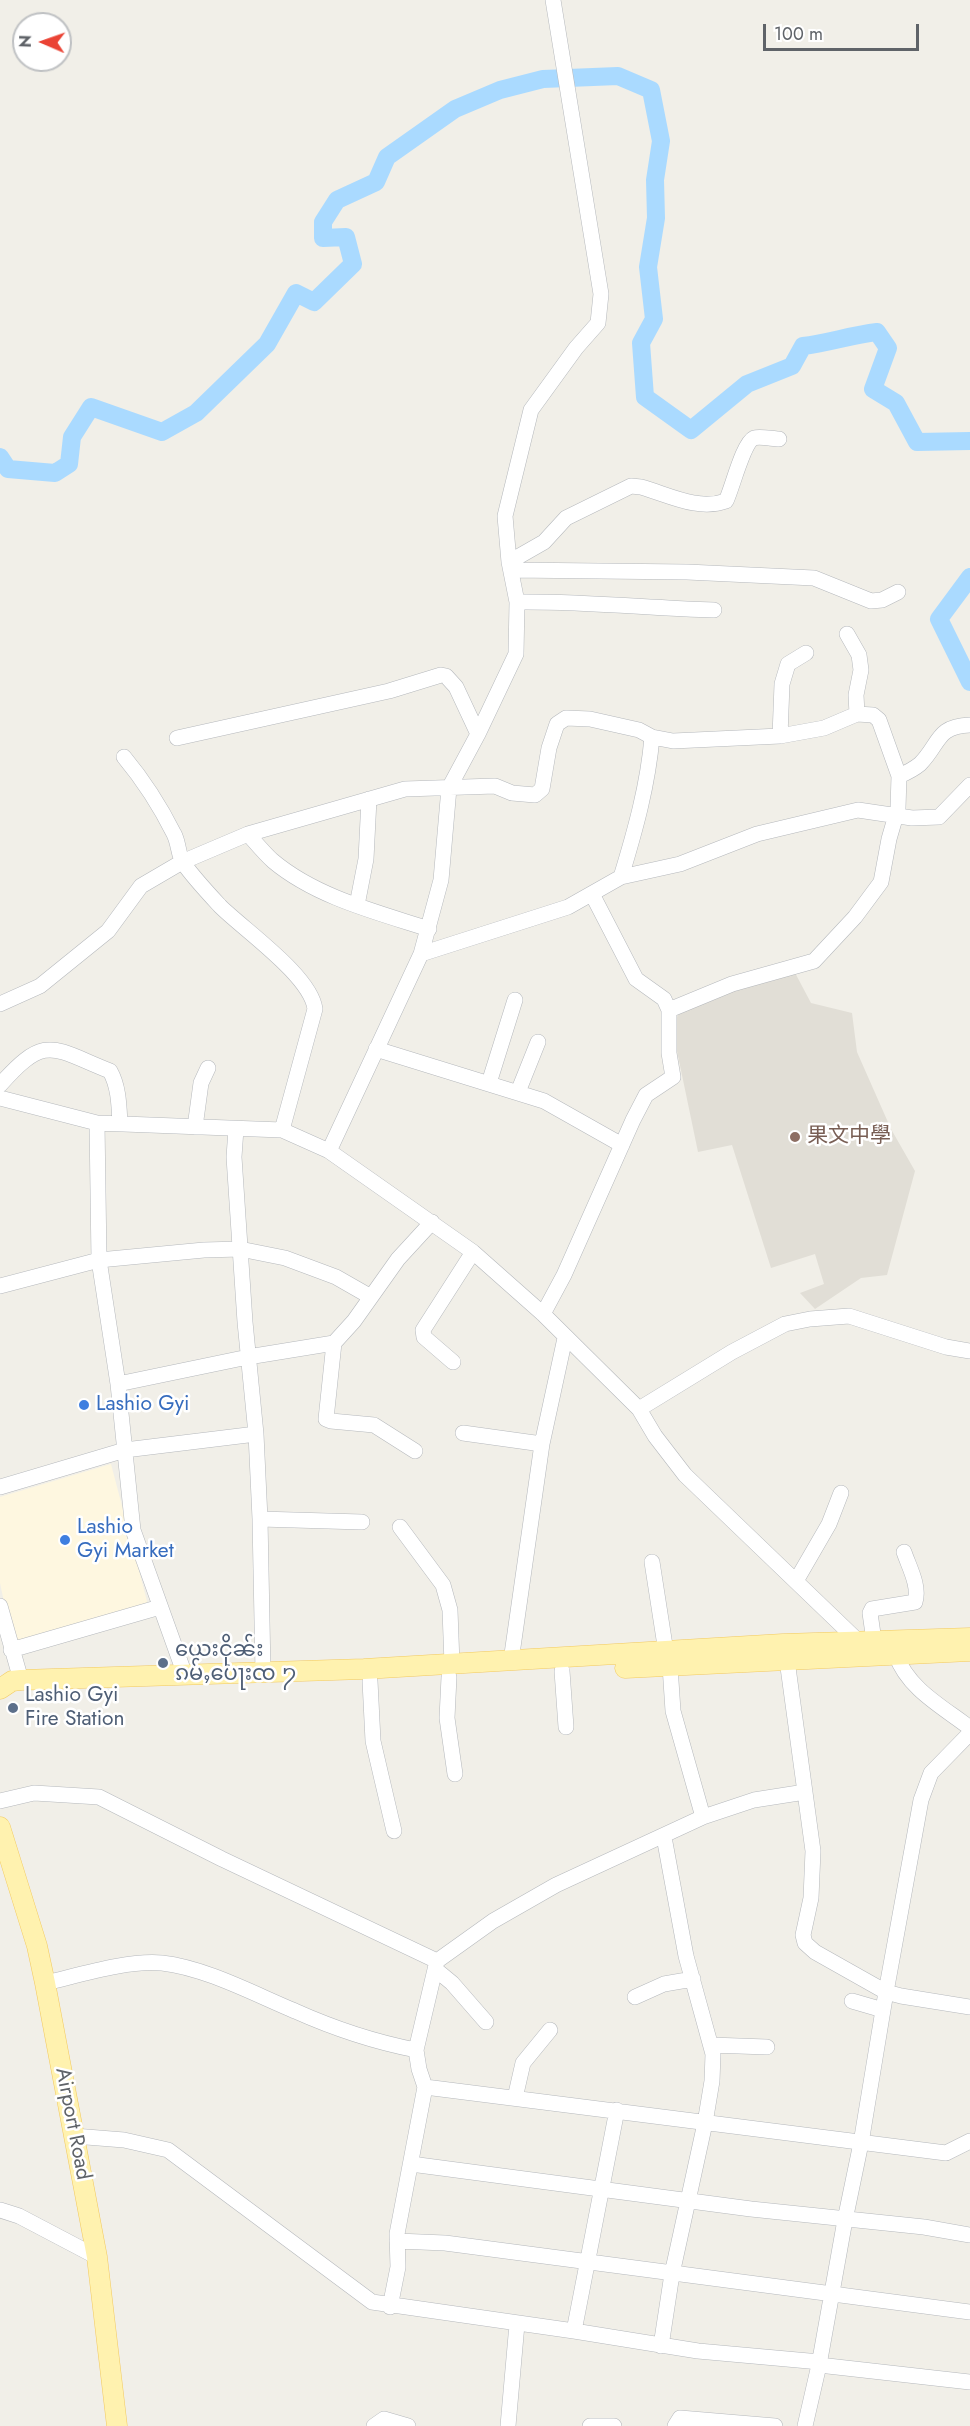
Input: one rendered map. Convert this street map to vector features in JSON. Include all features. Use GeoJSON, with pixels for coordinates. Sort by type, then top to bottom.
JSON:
{"type":"FeatureCollection","features":[{"type":"Feature","properties":{"kind":"main road"},"geometry":{"type":"LineString","coordinates":[[6,1685],[263,1672],[562,1671],[867,1641],[970,1638]]}},
{"type":"Feature","properties":{"kind":"main road"},"geometry":{"type":"LineString","coordinates":[[6,1685],[21,1690],[370,1681],[511,1660],[787,1660],[970,1651]]}},
{"type":"Feature","properties":{"kind":"main road","name":"Airport Road"},"geometry":{"type":"LineString","coordinates":[[0,1827],[37,1946],[45,1983],[97,2257],[117,2426]]}},
{"type":"Feature","properties":{"kind":"street"},"geometry":{"type":"LineString","coordinates":[[328,1151],[421,954],[441,880],[449,788],[516,654],[517,602],[505,516],[531,410],[576,348],[598,323],[601,294],[553,0]]}},
{"type":"Feature","properties":{"kind":"street"},"geometry":{"type":"LineString","coordinates":[[511,566],[544,542],[566,518],[631,486],[701,505],[714,505],[726,501],[745,451],[752,440],[779,439]]}},
{"type":"Feature","properties":{"kind":"street"},"geometry":{"type":"LineString","coordinates":[[511,566],[814,579],[871,601],[882,600],[898,592]]}},
{"type":"Feature","properties":{"kind":"street"},"geometry":{"type":"LineString","coordinates":[[517,602],[582,602],[630,607],[714,610]]}},
{"type":"Feature","properties":{"kind":"street"},"geometry":{"type":"LineString","coordinates":[[847,634],[859,654],[861,670],[856,695],[857,714]]}},
{"type":"Feature","properties":{"kind":"street"},"geometry":{"type":"LineString","coordinates":[[780,736],[782,684],[788,664],[806,653]]}},
{"type":"Feature","properties":{"kind":"street"},"geometry":{"type":"LineString","coordinates":[[177,738],[389,691],[441,675],[446,676],[456,687],[478,734]]}},
{"type":"Feature","properties":{"kind":"street"},"geometry":{"type":"LineString","coordinates":[[0,1004],[40,986],[108,930],[141,886],[182,862],[248,834],[405,789],[495,786],[512,793],[535,795],[542,789],[549,748],[557,724],[566,718],[609,723],[674,741],[780,736],[824,728],[857,714],[873,715],[879,720],[899,776],[896,815],[889,838],[881,882],[855,917],[814,961],[732,984],[669,1010]]}},
{"type":"Feature","properties":{"kind":"street"},"geometry":{"type":"LineString","coordinates":[[899,776],[918,765],[944,730],[959,725],[970,725]]}},
{"type":"Feature","properties":{"kind":"street"},"geometry":{"type":"LineString","coordinates":[[621,877],[650,766],[652,736]]}},
{"type":"Feature","properties":{"kind":"street"},"geometry":{"type":"LineString","coordinates":[[124,757],[146,784],[162,811],[176,837],[182,862],[218,904],[272,951],[313,999],[315,1009],[282,1130]]}},
{"type":"Feature","properties":{"kind":"street"},"geometry":{"type":"LineString","coordinates":[[421,954],[568,907],[621,877],[680,864],[757,834],[858,810],[912,818],[939,817],[970,785]]}},
{"type":"Feature","properties":{"kind":"street"},"geometry":{"type":"LineString","coordinates":[[357,905],[366,859],[369,799]]}},
{"type":"Feature","properties":{"kind":"street"},"geometry":{"type":"LineString","coordinates":[[248,834],[272,860],[300,880],[357,905],[429,929]]}},
{"type":"Feature","properties":{"kind":"street"},"geometry":{"type":"LineString","coordinates":[[543,1314],[564,1275],[646,1095],[673,1077],[669,1053],[669,1010],[664,999],[636,979],[592,894]]}},
{"type":"Feature","properties":{"kind":"street"},"geometry":{"type":"LineString","coordinates":[[489,1083],[515,1000]]}},
{"type":"Feature","properties":{"kind":"street"},"geometry":{"type":"LineString","coordinates":[[518,1092],[538,1042]]}},
{"type":"Feature","properties":{"kind":"street"},"geometry":{"type":"LineString","coordinates":[[0,1085],[18,1065],[34,1054],[45,1049],[56,1049],[110,1071],[114,1078],[118,1098],[120,1124]]}},
{"type":"Feature","properties":{"kind":"street"},"geometry":{"type":"LineString","coordinates":[[376,1049],[544,1101],[622,1144]]}},
{"type":"Feature","properties":{"kind":"street"},"geometry":{"type":"LineString","coordinates":[[195,1127],[201,1083],[208,1068]]}},
{"type":"Feature","properties":{"kind":"street"},"geometry":{"type":"LineString","coordinates":[[0,1098],[97,1123],[282,1130],[328,1151],[472,1252],[543,1314],[639,1409],[655,1437],[685,1474],[796,1581],[867,1641]]}},
{"type":"Feature","properties":{"kind":"street"},"geometry":{"type":"LineString","coordinates":[[97,1123],[99,1260],[118,1384],[133,1530],[185,1675]]}},
{"type":"Feature","properties":{"kind":"street"},"geometry":{"type":"LineString","coordinates":[[236,1129],[234,1157],[240,1249],[256,1434],[263,1672]]}},
{"type":"Feature","properties":{"kind":"street"},"geometry":{"type":"LineString","coordinates":[[415,1451],[374,1425],[326,1419],[334,1343],[354,1321],[398,1259],[432,1222]]}},
{"type":"Feature","properties":{"kind":"street"},"geometry":{"type":"LineString","coordinates":[[0,1286],[99,1260],[204,1250],[240,1249],[285,1258],[336,1277],[371,1297]]}},
{"type":"Feature","properties":{"kind":"street"},"geometry":{"type":"LineString","coordinates":[[453,1362],[424,1337],[423,1330],[472,1252]]}},
{"type":"Feature","properties":{"kind":"street"},"geometry":{"type":"LineString","coordinates":[[639,1409],[732,1352],[785,1324],[810,1319],[849,1316],[946,1347],[970,1352]]}},
{"type":"Feature","properties":{"kind":"street"},"geometry":{"type":"LineString","coordinates":[[511,1660],[543,1444],[565,1338]]}},
{"type":"Feature","properties":{"kind":"street"},"geometry":{"type":"LineString","coordinates":[[118,1384],[248,1357],[334,1343]]}},
{"type":"Feature","properties":{"kind":"street"},"geometry":{"type":"LineString","coordinates":[[463,1433],[543,1444]]}},
{"type":"Feature","properties":{"kind":"street"},"geometry":{"type":"LineString","coordinates":[[0,1487],[125,1450],[256,1434]]}},
{"type":"Feature","properties":{"kind":"street"},"geometry":{"type":"LineString","coordinates":[[796,1581],[830,1524],[841,1493]]}},
{"type":"Feature","properties":{"kind":"street"},"geometry":{"type":"LineString","coordinates":[[260,1519],[362,1522]]}},
{"type":"Feature","properties":{"kind":"street"},"geometry":{"type":"LineString","coordinates":[[400,1527],[443,1585],[450,1610],[451,1670],[447,1718],[455,1774]]}},
{"type":"Feature","properties":{"kind":"street"},"geometry":{"type":"LineString","coordinates":[[867,1641],[872,1609],[915,1602],[916,1590],[904,1552]]}},
{"type":"Feature","properties":{"kind":"street"},"geometry":{"type":"LineString","coordinates":[[652,1562],[668,1659],[673,1711],[703,1817]]}},
{"type":"Feature","properties":{"kind":"street"},"geometry":{"type":"LineString","coordinates":[[0,1606],[11,1650],[6,1685]]}},
{"type":"Feature","properties":{"kind":"street"},"geometry":{"type":"LineString","coordinates":[[11,1650],[160,1607]]}},
{"type":"Feature","properties":{"kind":"street"},"geometry":{"type":"LineString","coordinates":[[897,1655],[902,1670],[916,1687],[970,1728]]}},
{"type":"Feature","properties":{"kind":"street"},"geometry":{"type":"LineString","coordinates":[[787,1660],[813,1851],[811,1898],[803,1935],[805,1943],[815,1952],[886,1992],[970,2007]]}},
{"type":"Feature","properties":{"kind":"street"},"geometry":{"type":"LineString","coordinates":[[562,1671],[566,1728]]}},
{"type":"Feature","properties":{"kind":"street"},"geometry":{"type":"LineString","coordinates":[[370,1681],[373,1741],[394,1831]]}},
{"type":"Feature","properties":{"kind":"street"},"geometry":{"type":"LineString","coordinates":[[805,2426],[820,2363],[831,2293],[861,2143],[921,1800],[931,1773],[970,1733]]}},
{"type":"Feature","properties":{"kind":"street"},"geometry":{"type":"LineString","coordinates":[[390,2307],[398,2267],[397,2241],[425,2087],[416,2050],[436,1965],[494,1921],[556,1885],[703,1817],[754,1800],[805,1792]]}},
{"type":"Feature","properties":{"kind":"street"},"geometry":{"type":"LineString","coordinates":[[0,1801],[34,1793],[99,1797],[436,1965],[486,2022]]}},
{"type":"Feature","properties":{"kind":"street"},"geometry":{"type":"LineString","coordinates":[[661,2346],[672,2274],[705,2123],[712,2081],[713,2054],[693,1978],[664,1837]]}},
{"type":"Feature","properties":{"kind":"street"},"geometry":{"type":"LineString","coordinates":[[45,1983],[131,1964],[162,1963],[229,1983],[328,2025],[391,2045],[416,2050]]}},
{"type":"Feature","properties":{"kind":"street"},"geometry":{"type":"LineString","coordinates":[[635,1997],[664,1984],[693,1978]]}},
{"type":"Feature","properties":{"kind":"street"},"geometry":{"type":"LineString","coordinates":[[852,2001],[883,2010]]}},
{"type":"Feature","properties":{"kind":"street"},"geometry":{"type":"LineString","coordinates":[[515,2098],[523,2063],[550,2030]]}},
{"type":"Feature","properties":{"kind":"street"},"geometry":{"type":"LineString","coordinates":[[711,2045],[767,2047]]}},
{"type":"Feature","properties":{"kind":"street"},"geometry":{"type":"LineString","coordinates":[[425,2087],[946,2153],[970,2141]]}},
{"type":"Feature","properties":{"kind":"street"},"geometry":{"type":"LineString","coordinates":[[574,2331],[617,2110]]}},
{"type":"Feature","properties":{"kind":"street"},"geometry":{"type":"LineString","coordinates":[[74,2136],[124,2140],[168,2150],[372,2302],[390,2307],[574,2331],[698,2351],[820,2363],[970,2382]]}},
{"type":"Feature","properties":{"kind":"street"},"geometry":{"type":"LineString","coordinates":[[411,2163],[687,2201],[924,2227],[970,2235]]}},
{"type":"Feature","properties":{"kind":"street"},"geometry":{"type":"LineString","coordinates":[[0,2210],[18,2216],[97,2257]]}},
{"type":"Feature","properties":{"kind":"street"},"geometry":{"type":"LineString","coordinates":[[397,2241],[445,2243],[970,2312]]}},
{"type":"Feature","properties":{"kind":"street"},"geometry":{"type":"LineString","coordinates":[[508,2426],[517,2324]]}},
{"type":"Feature","properties":{"kind":"street"},"geometry":{"type":"LineString","coordinates":[[675,2426],[680,2418],[775,2426]]}},
{"type":"Feature","properties":{"kind":"street"},"geometry":{"type":"LineString","coordinates":[[374,2426],[384,2419],[408,2426]]}},
{"type":"Feature","properties":{"kind":"street"},"geometry":{"type":"LineString","coordinates":[[590,2426],[614,2426]]}},
{"type":"Feature","properties":{"kind":"shaded area","name":"果文中學"},"geometry":{"type":"Polygon","coordinates":[[[793,969],[811,1003],[852,1013],[857,1052],[891,1129],[915,1171],[887,1275],[861,1278],[815,1309],[800,1293],[824,1284],[815,1254],[771,1268],[732,1145],[698,1152],[672,1027],[679,1013],[694,1005],[793,969]]]}},
{"type":"Feature","properties":{"kind":"shaded area","name":"Lashio Gyi Market"},"geometry":{"type":"Polygon","coordinates":[[[111,1464],[148,1605],[13,1645],[0,1583],[0,1497],[111,1464]]]}},
{"type":"Feature","properties":{"kind":"waterway"},"geometry":{"type":"LineString","coordinates":[[0,457],[8,469],[55,473],[69,464],[72,437],[91,407],[162,432],[196,413],[267,344],[296,293],[314,302],[353,264],[346,237],[323,238],[323,222],[337,200],[376,182],[387,157],[455,109],[500,90],[543,79],[618,76],[651,90],[661,141],[655,180],[656,218],[648,267],[654,319],[641,343],[645,397],[691,430],[747,384],[792,366],[803,346],[877,332],[888,348],[873,389],[896,403],[917,442],[970,441]]}},
{"type":"Feature","properties":{"kind":"waterway"},"geometry":{"type":"LineString","coordinates":[[970,577],[939,619],[970,682]]}},
{"type":"Feature","properties":{"kind":"place","name":"果文中學"},"geometry":{"type":"Point","coordinates":[795,1137]}},
{"type":"Feature","properties":{"kind":"place","name":"Lashio Gyi"},"geometry":{"type":"Point","coordinates":[84,1405]}},
{"type":"Feature","properties":{"kind":"place","name":"Lashio Gyi Market"},"geometry":{"type":"Point","coordinates":[65,1540]}},
{"type":"Feature","properties":{"kind":"place","name":"ယေးငိုၼ်း ၵမ်ႇပေႃးၸ ႒"},"geometry":{"type":"Point","coordinates":[163,1663]}},
{"type":"Feature","properties":{"kind":"place","name":"Lashio Gyi Fire Station"},"geometry":{"type":"Point","coordinates":[13,1708]}}]}
